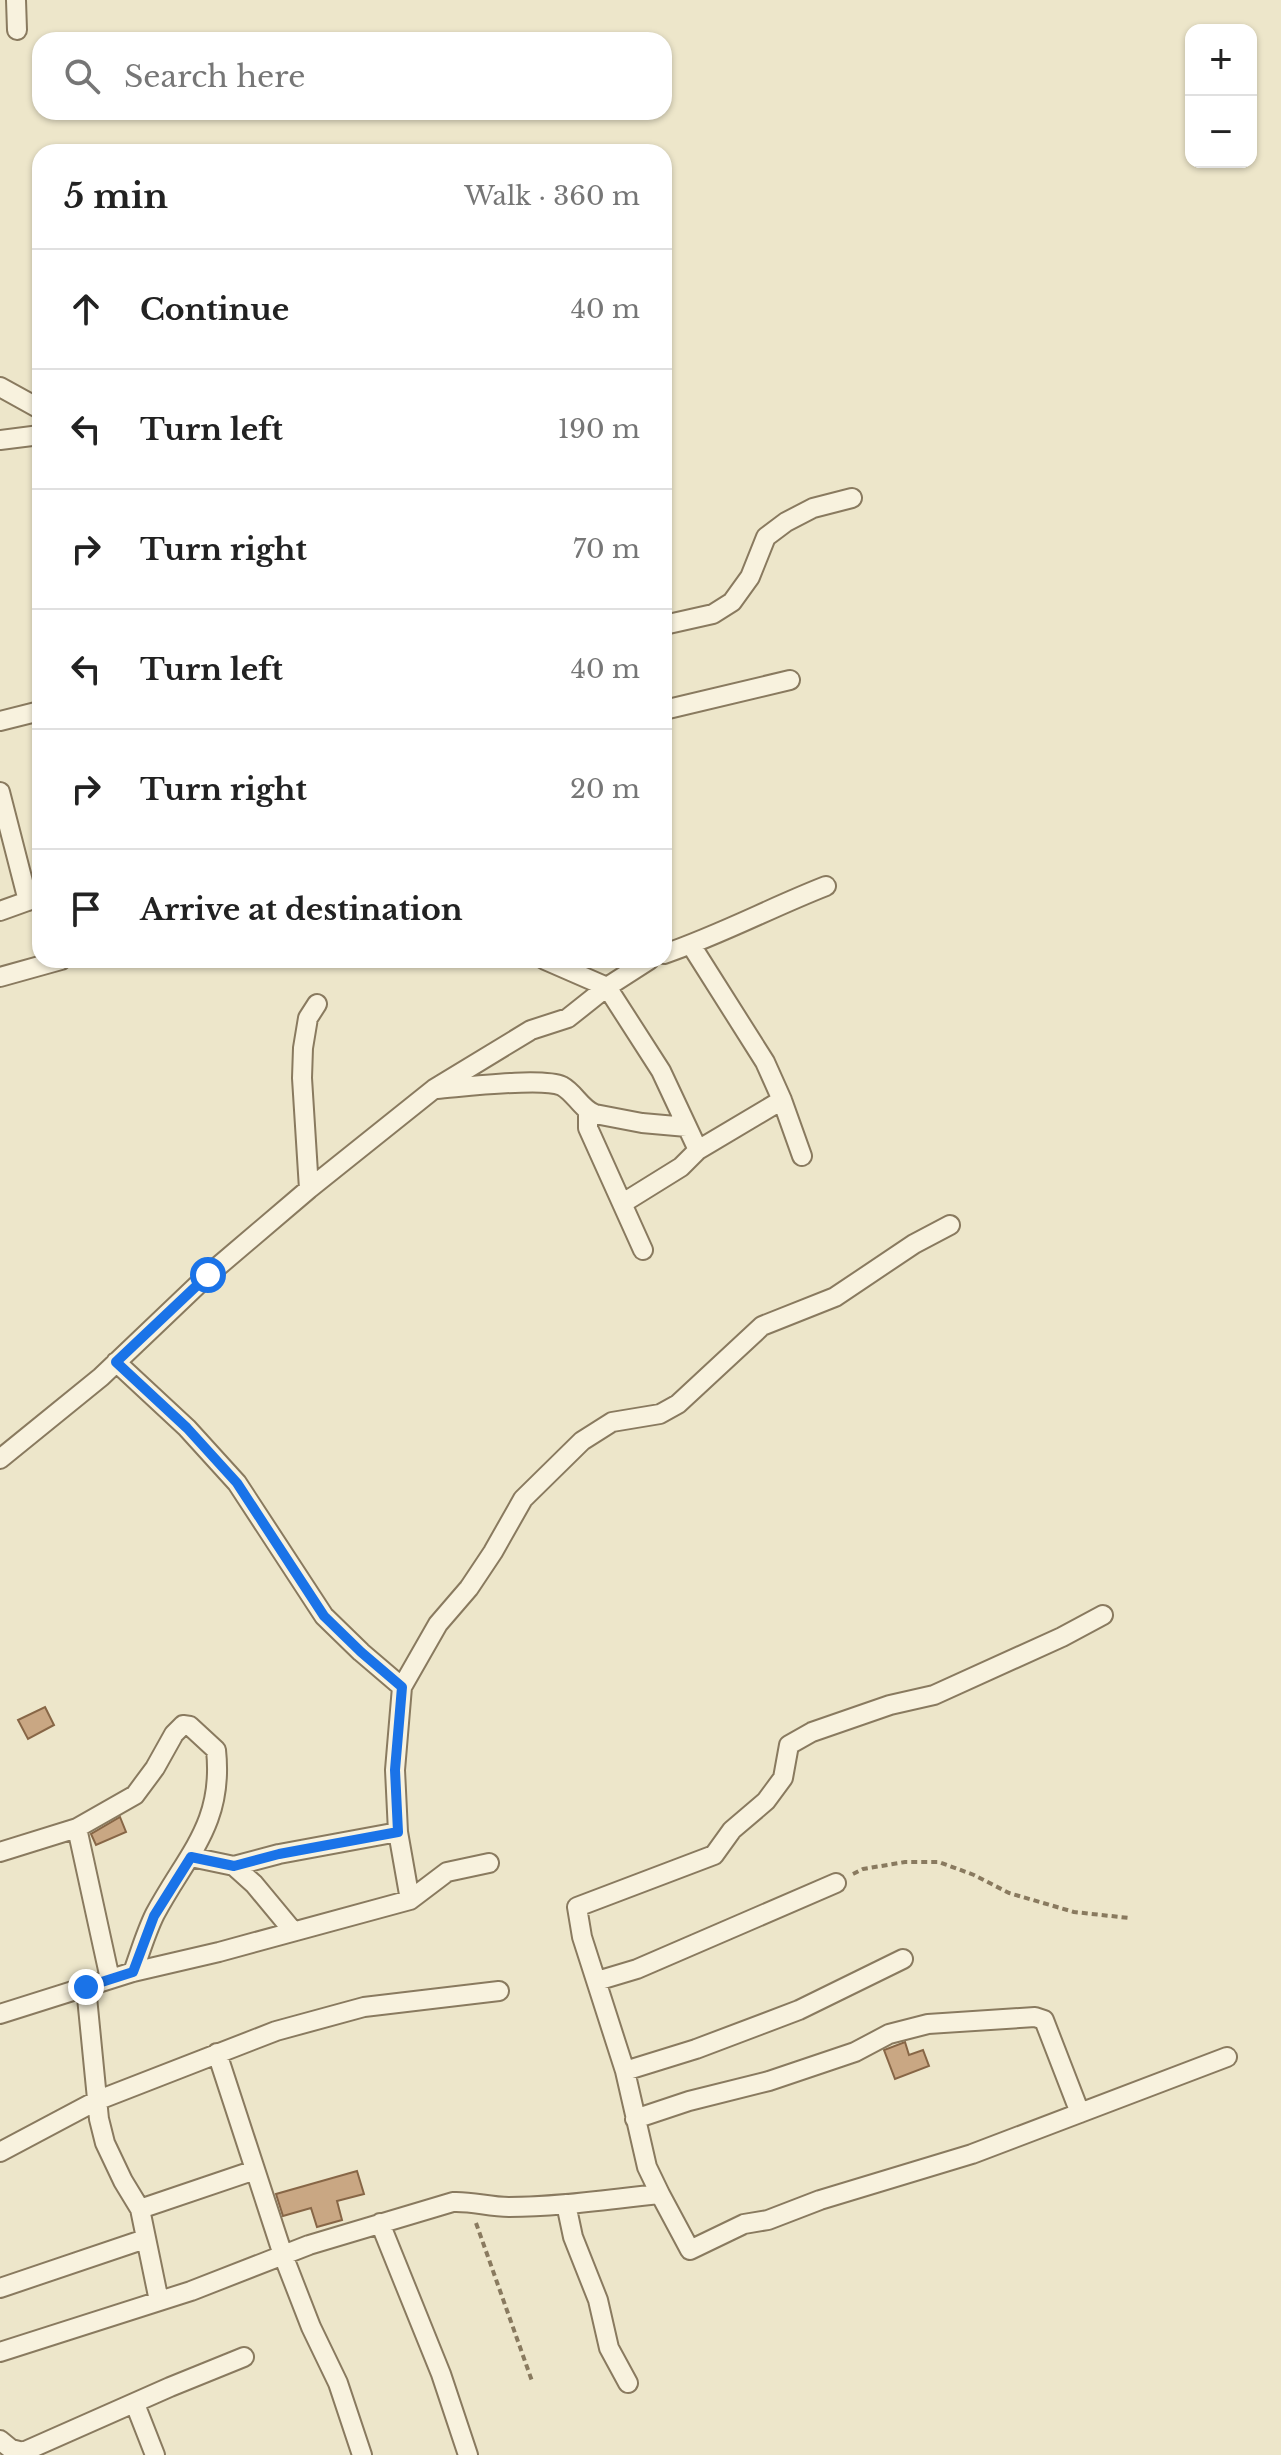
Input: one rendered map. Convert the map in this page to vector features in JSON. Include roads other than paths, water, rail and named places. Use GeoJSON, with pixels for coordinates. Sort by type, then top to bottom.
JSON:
{"type":"FeatureCollection","features":[{"type":"Feature","properties":{"kind":"street"},"geometry":{"type":"LineString","coordinates":[[16,0],[17,30]]}},
{"type":"Feature","properties":{"kind":"street"},"geometry":{"type":"LineString","coordinates":[[0,387],[32,405]]}},
{"type":"Feature","properties":{"kind":"street"},"geometry":{"type":"LineString","coordinates":[[0,440],[32,436]]}},
{"type":"Feature","properties":{"kind":"street"},"geometry":{"type":"LineString","coordinates":[[672,623],[713,614],[732,602],[750,577],[766,537],[786,522],[813,508],[852,498]]}},
{"type":"Feature","properties":{"kind":"street"},"geometry":{"type":"LineString","coordinates":[[672,708],[790,680]]}},
{"type":"Feature","properties":{"kind":"street"},"geometry":{"type":"LineString","coordinates":[[0,721],[32,713]]}},
{"type":"Feature","properties":{"kind":"street"},"geometry":{"type":"LineString","coordinates":[[0,792],[2,813],[32,894]]}},
{"type":"Feature","properties":{"kind":"street"},"geometry":{"type":"LineString","coordinates":[[672,951],[826,886]]}},
{"type":"Feature","properties":{"kind":"street"},"geometry":{"type":"LineString","coordinates":[[0,911],[32,900]]}},
{"type":"Feature","properties":{"kind":"street"},"geometry":{"type":"LineString","coordinates":[[691,945],[765,1062],[802,1156]]}},
{"type":"Feature","properties":{"kind":"street"},"geometry":{"type":"LineString","coordinates":[[0,977],[32,968]]}},
{"type":"Feature","properties":{"kind":"street"},"geometry":{"type":"LineString","coordinates":[[563,968],[607,987],[661,1071],[698,1150]]}},
{"type":"Feature","properties":{"kind":"street"},"geometry":{"type":"LineString","coordinates":[[0,1459],[116,1362],[208,1275],[434,1089],[531,1030],[568,1018],[637,968]]}},
{"type":"Feature","properties":{"kind":"street"},"geometry":{"type":"LineString","coordinates":[[309,1189],[303,1048],[308,1018],[317,1004]]}},
{"type":"Feature","properties":{"kind":"street"},"geometry":{"type":"LineString","coordinates":[[434,1089],[517,1083],[554,1084],[563,1087],[588,1111],[642,1123],[687,1127]]}},
{"type":"Feature","properties":{"kind":"street"},"geometry":{"type":"LineString","coordinates":[[623,1203],[681,1167],[698,1150],[782,1100]]}},
{"type":"Feature","properties":{"kind":"street"},"geometry":{"type":"LineString","coordinates":[[588,1111],[588,1128],[643,1250]]}},
{"type":"Feature","properties":{"kind":"street"},"geometry":{"type":"LineString","coordinates":[[410,1900],[398,1832],[395,1770],[402,1687],[438,1624],[469,1588],[523,1499],[582,1441],[612,1422],[660,1414],[678,1404],[762,1326],[835,1297],[914,1244],[950,1225]]}},
{"type":"Feature","properties":{"kind":"street"},"geometry":{"type":"LineString","coordinates":[[116,1362],[187,1428],[237,1483],[324,1616],[402,1687]]}},
{"type":"Feature","properties":{"kind":"street"},"geometry":{"type":"LineString","coordinates":[[1103,1615],[934,1695],[890,1705],[812,1732],[789,1745],[783,1778],[766,1801],[732,1830],[714,1855],[577,1907],[582,1937],[625,2071],[647,2167],[690,2250],[744,2224],[768,2220],[820,2200],[972,2154],[1227,2057]]}},
{"type":"Feature","properties":{"kind":"street"},"geometry":{"type":"LineString","coordinates":[[0,1852],[77,1828],[135,1795],[174,1734],[183,1725],[190,1726],[216,1750],[219,1774],[211,1817],[191,1857],[154,1916],[133,1972]]}},
{"type":"Feature","properties":{"kind":"street"},"geometry":{"type":"LineString","coordinates":[[77,1828],[110,1979]]}},
{"type":"Feature","properties":{"kind":"street"},"geometry":{"type":"LineString","coordinates":[[191,1857],[234,1866],[279,1854],[398,1832]]}},
{"type":"Feature","properties":{"kind":"street"},"geometry":{"type":"LineString","coordinates":[[0,2014],[133,1972],[410,1900],[447,1872],[489,1863]]}},
{"type":"Feature","properties":{"kind":"street"},"geometry":{"type":"LineString","coordinates":[[234,1866],[254,1884],[293,1931]]}},
{"type":"Feature","properties":{"kind":"street"},"geometry":{"type":"LineString","coordinates":[[597,1981],[637,1969],[836,1883]]}},
{"type":"Feature","properties":{"kind":"street"},"geometry":{"type":"LineString","coordinates":[[625,2071],[725,2039],[799,2010],[903,1959]]}},
{"type":"Feature","properties":{"kind":"street"},"geometry":{"type":"LineString","coordinates":[[86,1987],[96,2101],[105,2143],[140,2209],[159,2301]]}},
{"type":"Feature","properties":{"kind":"street"},"geometry":{"type":"LineString","coordinates":[[0,2152],[96,2101],[276,2031],[364,2007],[499,1991]]}},
{"type":"Feature","properties":{"kind":"street"},"geometry":{"type":"LineString","coordinates":[[635,2119],[689,2101],[769,2081],[855,2052],[889,2034],[928,2024],[1035,2017],[1044,2020],[1080,2113]]}},
{"type":"Feature","properties":{"kind":"street"},"geometry":{"type":"LineString","coordinates":[[217,2053],[283,2255],[311,2327],[338,2383],[362,2455]]}},
{"type":"Feature","properties":{"kind":"street"},"geometry":{"type":"LineString","coordinates":[[140,2209],[255,2170]]}},
{"type":"Feature","properties":{"kind":"street"},"geometry":{"type":"LineString","coordinates":[[0,2352],[159,2301],[283,2255],[453,2202],[468,2201],[485,2207],[497,2207],[566,2204],[660,2194]]}},
{"type":"Feature","properties":{"kind":"street"},"geometry":{"type":"LineString","coordinates":[[566,2204],[573,2237],[598,2300],[609,2348],[628,2383]]}},
{"type":"Feature","properties":{"kind":"street"},"geometry":{"type":"LineString","coordinates":[[380,2223],[441,2374],[468,2455]]}},
{"type":"Feature","properties":{"kind":"street"},"geometry":{"type":"LineString","coordinates":[[0,2288],[145,2239]]}},
{"type":"Feature","properties":{"kind":"street"},"geometry":{"type":"LineString","coordinates":[[0,2440],[23,2454],[42,2442],[244,2357]]}},
{"type":"Feature","properties":{"kind":"street"},"geometry":{"type":"LineString","coordinates":[[135,2404],[155,2455]]}}]}
